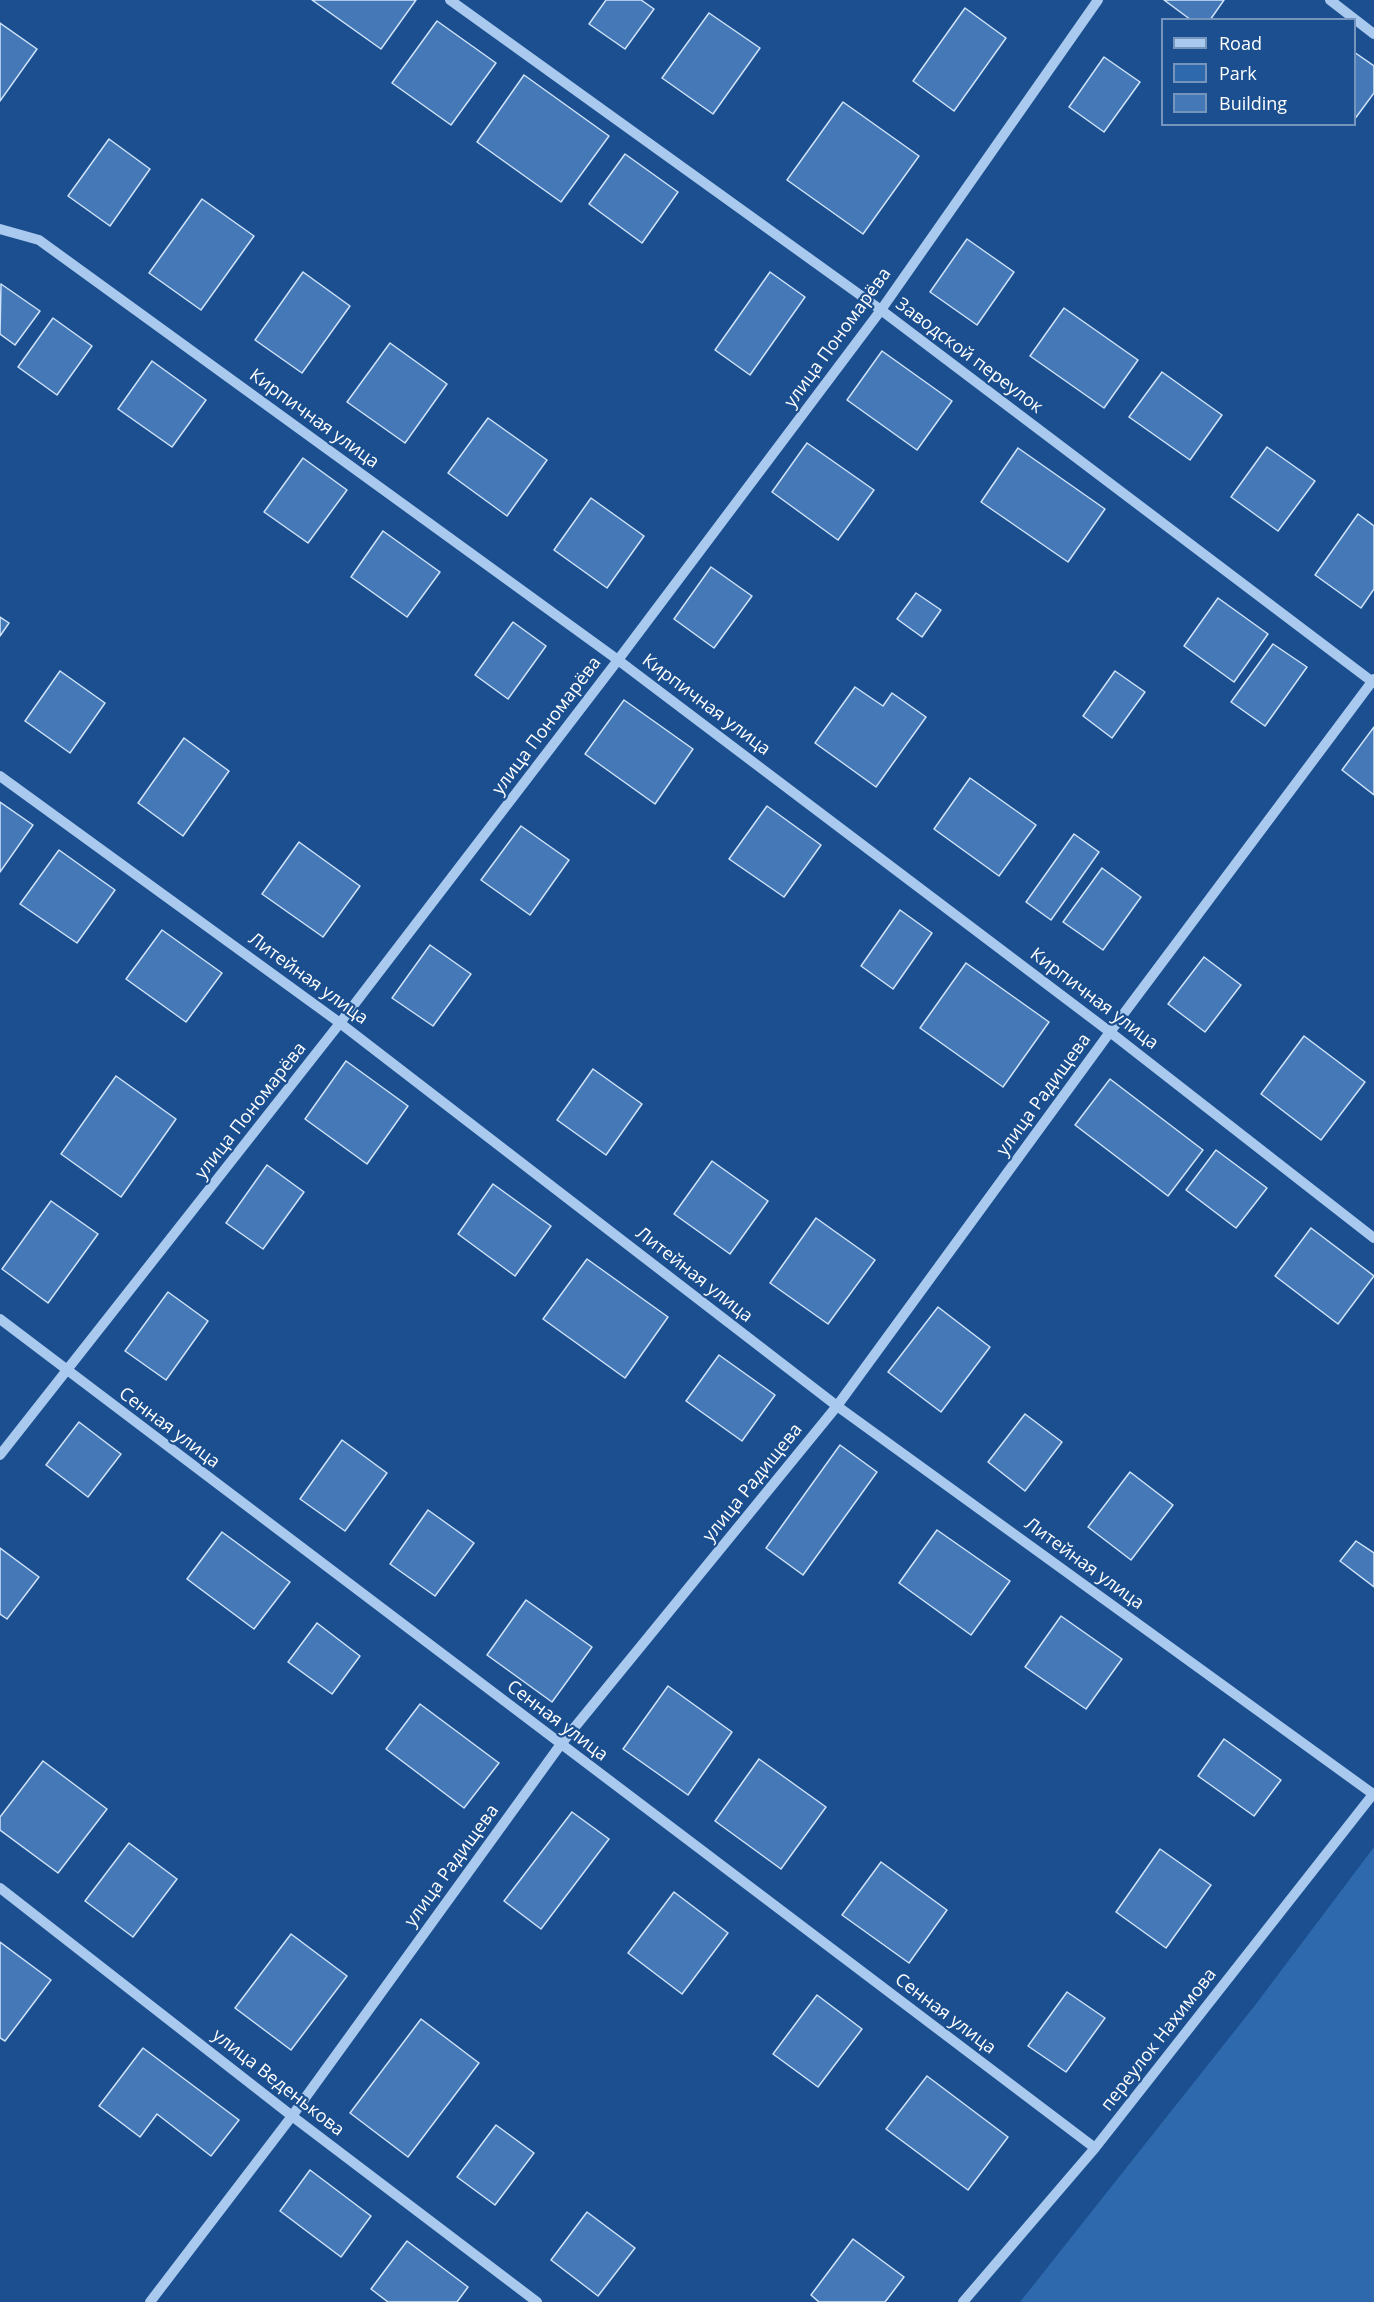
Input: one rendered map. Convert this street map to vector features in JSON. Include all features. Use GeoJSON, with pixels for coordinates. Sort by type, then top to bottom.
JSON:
{"type":"FeatureCollection","features":[{"type":"Feature","properties":{"kind":"street","name":"Заводской переулок"},"geometry":{"type":"LineString","coordinates":[[450,0],[881,310],[1374,681]]}},
{"type":"Feature","properties":{"kind":"street","name":"улица Пономарёва"},"geometry":{"type":"LineString","coordinates":[[0,1455],[68,1372],[340,1023],[618,660],[881,310],[1098,0]]}},
{"type":"Feature","properties":{"kind":"street"},"geometry":{"type":"LineString","coordinates":[[1330,0],[1353,18]]}},
{"type":"Feature","properties":{"kind":"street"},"geometry":{"type":"LineString","coordinates":[[1356,20],[1374,34]]}},
{"type":"Feature","properties":{"kind":"street","name":"Кирпичная улица"},"geometry":{"type":"LineString","coordinates":[[0,229],[39,240],[618,660],[1110,1032],[1374,1238]]}},
{"type":"Feature","properties":{"kind":"street","name":"улица Радищева"},"geometry":{"type":"LineString","coordinates":[[150,2302],[292,2116],[561,1744],[837,1406],[1110,1032],[1374,681]]}},
{"type":"Feature","properties":{"kind":"street","name":"Литейная улица"},"geometry":{"type":"LineString","coordinates":[[0,776],[340,1023],[837,1406],[1374,1793]]}},
{"type":"Feature","properties":{"kind":"street","name":"Сенная улица"},"geometry":{"type":"LineString","coordinates":[[0,1319],[1095,2148]]}},
{"type":"Feature","properties":{"kind":"street","name":"переулок Нахимова"},"geometry":{"type":"LineString","coordinates":[[963,2302],[1095,2148],[1374,1793]]}},
{"type":"Feature","properties":{"kind":"street","name":"улица Веденькова"},"geometry":{"type":"LineString","coordinates":[[0,1888],[292,2116],[537,2302]]}},
{"type":"Feature","properties":{"kind":"green space"},"geometry":{"type":"Polygon","coordinates":[[[1374,1847],[1374,2302],[1020,2302],[1256,2004],[1374,1847]]]}},
{"type":"Feature","properties":{"kind":"building"},"geometry":{"type":"Polygon","coordinates":[[[312,0],[416,0],[381,49],[312,0]]]}},
{"type":"Feature","properties":{"kind":"building"},"geometry":{"type":"Polygon","coordinates":[[[606,0],[641,0],[654,9],[625,49],[589,24],[606,0]]]}},
{"type":"Feature","properties":{"kind":"building"},"geometry":{"type":"Polygon","coordinates":[[[1164,0],[1224,0],[1211,18],[1188,18],[1164,0]]]}},
{"type":"Feature","properties":{"kind":"building"},"geometry":{"type":"Polygon","coordinates":[[[965,8],[1006,38],[954,111],[913,81],[965,8]]]}},
{"type":"Feature","properties":{"kind":"building"},"geometry":{"type":"Polygon","coordinates":[[[709,13],[760,48],[713,114],[662,78],[709,13]]]}},
{"type":"Feature","properties":{"kind":"building"},"geometry":{"type":"Polygon","coordinates":[[[437,21],[496,63],[451,125],[392,83],[437,21]]]}},
{"type":"Feature","properties":{"kind":"building"},"geometry":{"type":"Polygon","coordinates":[[[0,23],[37,49],[0,101],[0,23]]]}},
{"type":"Feature","properties":{"kind":"building"},"geometry":{"type":"Polygon","coordinates":[[[1356,53],[1374,66],[1374,93],[1356,117],[1356,53]]]}},
{"type":"Feature","properties":{"kind":"building"},"geometry":{"type":"Polygon","coordinates":[[[1104,57],[1140,82],[1104,132],[1069,107],[1104,57]]]}},
{"type":"Feature","properties":{"kind":"building"},"geometry":{"type":"Polygon","coordinates":[[[524,75],[609,136],[561,202],[477,142],[524,75]]]}},
{"type":"Feature","properties":{"kind":"building"},"geometry":{"type":"Polygon","coordinates":[[[843,102],[919,156],[863,234],[787,180],[843,102]]]}},
{"type":"Feature","properties":{"kind":"building"},"geometry":{"type":"Polygon","coordinates":[[[109,139],[150,169],[110,226],[68,196],[109,139]]]}},
{"type":"Feature","properties":{"kind":"building"},"geometry":{"type":"Polygon","coordinates":[[[625,154],[678,192],[642,243],[589,204],[625,154]]]}},
{"type":"Feature","properties":{"kind":"building"},"geometry":{"type":"Polygon","coordinates":[[[202,199],[254,236],[201,310],[149,273],[202,199]]]}},
{"type":"Feature","properties":{"kind":"building"},"geometry":{"type":"Polygon","coordinates":[[[967,239],[1014,272],[977,325],[930,292],[967,239]]]}},
{"type":"Feature","properties":{"kind":"building"},"geometry":{"type":"Polygon","coordinates":[[[303,272],[350,306],[302,373],[255,340],[303,272]]]}},
{"type":"Feature","properties":{"kind":"building"},"geometry":{"type":"Polygon","coordinates":[[[770,272],[805,297],[750,375],[715,350],[770,272]]]}},
{"type":"Feature","properties":{"kind":"building"},"geometry":{"type":"Polygon","coordinates":[[[1,284],[40,311],[15,345],[0,334],[1,284]]]}},
{"type":"Feature","properties":{"kind":"building"},"geometry":{"type":"Polygon","coordinates":[[[1064,308],[1138,360],[1104,408],[1030,356],[1064,308]]]}},
{"type":"Feature","properties":{"kind":"building"},"geometry":{"type":"Polygon","coordinates":[[[53,318],[92,346],[57,395],[18,367],[53,318]]]}},
{"type":"Feature","properties":{"kind":"building"},"geometry":{"type":"Polygon","coordinates":[[[390,343],[447,384],[405,443],[347,402],[390,343]]]}},
{"type":"Feature","properties":{"kind":"building"},"geometry":{"type":"Polygon","coordinates":[[[882,351],[952,401],[917,450],[847,400],[882,351]]]}},
{"type":"Feature","properties":{"kind":"building"},"geometry":{"type":"Polygon","coordinates":[[[152,361],[206,400],[172,447],[118,409],[152,361]]]}},
{"type":"Feature","properties":{"kind":"building"},"geometry":{"type":"Polygon","coordinates":[[[1162,372],[1222,415],[1190,460],[1129,417],[1162,372]]]}},
{"type":"Feature","properties":{"kind":"building"},"geometry":{"type":"Polygon","coordinates":[[[488,418],[547,460],[507,516],[448,473],[488,418]]]}},
{"type":"Feature","properties":{"kind":"building"},"geometry":{"type":"Polygon","coordinates":[[[807,443],[874,490],[838,540],[772,492],[807,443]]]}},
{"type":"Feature","properties":{"kind":"building"},"geometry":{"type":"Polygon","coordinates":[[[1267,447],[1315,481],[1278,531],[1231,497],[1267,447]]]}},
{"type":"Feature","properties":{"kind":"building"},"geometry":{"type":"Polygon","coordinates":[[[1018,448],[1105,509],[1068,562],[981,502],[1018,448]]]}},
{"type":"Feature","properties":{"kind":"building"},"geometry":{"type":"Polygon","coordinates":[[[303,458],[347,490],[308,543],[264,512],[303,458]]]}},
{"type":"Feature","properties":{"kind":"building"},"geometry":{"type":"Polygon","coordinates":[[[591,498],[644,536],[607,588],[554,550],[591,498]]]}},
{"type":"Feature","properties":{"kind":"building"},"geometry":{"type":"Polygon","coordinates":[[[1358,514],[1374,526],[1374,589],[1361,608],[1315,575],[1358,514]]]}},
{"type":"Feature","properties":{"kind":"building"},"geometry":{"type":"Polygon","coordinates":[[[383,531],[440,572],[407,617],[351,577],[383,531]]]}},
{"type":"Feature","properties":{"kind":"building"},"geometry":{"type":"Polygon","coordinates":[[[711,567],[752,596],[714,648],[674,619],[711,567]]]}},
{"type":"Feature","properties":{"kind":"building"},"geometry":{"type":"Polygon","coordinates":[[[916,593],[941,610],[922,637],[897,619],[916,593]]]}},
{"type":"Feature","properties":{"kind":"building"},"geometry":{"type":"Polygon","coordinates":[[[1218,598],[1268,634],[1234,682],[1184,646],[1218,598]]]}},
{"type":"Feature","properties":{"kind":"building"},"geometry":{"type":"Polygon","coordinates":[[[0,617],[9,623],[0,636],[0,617]]]}},
{"type":"Feature","properties":{"kind":"building"},"geometry":{"type":"Polygon","coordinates":[[[513,622],[546,646],[508,699],[475,675],[513,622]]]}},
{"type":"Feature","properties":{"kind":"building"},"geometry":{"type":"Polygon","coordinates":[[[1273,644],[1307,667],[1265,726],[1231,702],[1273,644]]]}},
{"type":"Feature","properties":{"kind":"building"},"geometry":{"type":"Polygon","coordinates":[[[60,671],[105,703],[70,753],[25,721],[60,671]]]}},
{"type":"Feature","properties":{"kind":"building"},"geometry":{"type":"Polygon","coordinates":[[[1115,671],[1145,692],[1112,738],[1083,716],[1115,671]]]}},
{"type":"Feature","properties":{"kind":"building"},"geometry":{"type":"Polygon","coordinates":[[[855,687],[883,706],[892,693],[926,717],[876,787],[815,743],[855,687]]]}},
{"type":"Feature","properties":{"kind":"building"},"geometry":{"type":"Polygon","coordinates":[[[624,700],[693,749],[655,804],[585,754],[624,700]]]}},
{"type":"Feature","properties":{"kind":"building"},"geometry":{"type":"Polygon","coordinates":[[[1374,727],[1374,795],[1342,770],[1374,727]]]}},
{"type":"Feature","properties":{"kind":"building"},"geometry":{"type":"Polygon","coordinates":[[[184,738],[229,771],[183,836],[138,803],[184,738]]]}},
{"type":"Feature","properties":{"kind":"building"},"geometry":{"type":"Polygon","coordinates":[[[970,778],[1036,825],[999,876],[934,829],[970,778]]]}},
{"type":"Feature","properties":{"kind":"building"},"geometry":{"type":"Polygon","coordinates":[[[0,802],[33,825],[0,872],[0,802]]]}},
{"type":"Feature","properties":{"kind":"building"},"geometry":{"type":"Polygon","coordinates":[[[767,806],[821,845],[784,897],[729,859],[767,806]]]}},
{"type":"Feature","properties":{"kind":"building"},"geometry":{"type":"Polygon","coordinates":[[[521,826],[569,860],[530,915],[481,880],[521,826]]]}},
{"type":"Feature","properties":{"kind":"building"},"geometry":{"type":"Polygon","coordinates":[[[1074,834],[1099,852],[1051,920],[1026,902],[1074,834]]]}},
{"type":"Feature","properties":{"kind":"building"},"geometry":{"type":"Polygon","coordinates":[[[299,842],[360,886],[323,937],[262,894],[299,842]]]}},
{"type":"Feature","properties":{"kind":"building"},"geometry":{"type":"Polygon","coordinates":[[[59,850],[115,890],[77,943],[20,904],[59,850]]]}},
{"type":"Feature","properties":{"kind":"building"},"geometry":{"type":"Polygon","coordinates":[[[1102,868],[1141,897],[1103,950],[1063,922],[1102,868]]]}},
{"type":"Feature","properties":{"kind":"building"},"geometry":{"type":"Polygon","coordinates":[[[900,910],[932,933],[893,989],[861,966],[900,910]]]}},
{"type":"Feature","properties":{"kind":"building"},"geometry":{"type":"Polygon","coordinates":[[[162,930],[222,973],[186,1022],[126,979],[162,930]]]}},
{"type":"Feature","properties":{"kind":"building"},"geometry":{"type":"Polygon","coordinates":[[[430,945],[471,974],[433,1026],[392,998],[430,945]]]}},
{"type":"Feature","properties":{"kind":"building"},"geometry":{"type":"Polygon","coordinates":[[[1204,957],[1241,985],[1205,1032],[1168,1004],[1204,957]]]}},
{"type":"Feature","properties":{"kind":"building"},"geometry":{"type":"Polygon","coordinates":[[[966,963],[1049,1022],[1003,1087],[920,1028],[966,963]]]}},
{"type":"Feature","properties":{"kind":"building"},"geometry":{"type":"Polygon","coordinates":[[[1304,1036],[1365,1082],[1321,1140],[1261,1094],[1304,1036]]]}},
{"type":"Feature","properties":{"kind":"building"},"geometry":{"type":"Polygon","coordinates":[[[346,1061],[408,1106],[367,1164],[305,1119],[346,1061]]]}},
{"type":"Feature","properties":{"kind":"building"},"geometry":{"type":"Polygon","coordinates":[[[593,1069],[642,1104],[606,1155],[557,1120],[593,1069]]]}},
{"type":"Feature","properties":{"kind":"building"},"geometry":{"type":"Polygon","coordinates":[[[116,1076],[176,1119],[121,1197],[61,1154],[116,1076]]]}},
{"type":"Feature","properties":{"kind":"building"},"geometry":{"type":"Polygon","coordinates":[[[1110,1079],[1203,1150],[1168,1196],[1075,1125],[1110,1079]]]}},
{"type":"Feature","properties":{"kind":"building"},"geometry":{"type":"Polygon","coordinates":[[[1216,1150],[1267,1188],[1236,1228],[1186,1190],[1216,1150]]]}},
{"type":"Feature","properties":{"kind":"building"},"geometry":{"type":"Polygon","coordinates":[[[712,1161],[768,1201],[730,1254],[674,1214],[712,1161]]]}},
{"type":"Feature","properties":{"kind":"building"},"geometry":{"type":"Polygon","coordinates":[[[267,1165],[304,1192],[263,1249],[226,1223],[267,1165]]]}},
{"type":"Feature","properties":{"kind":"building"},"geometry":{"type":"Polygon","coordinates":[[[493,1184],[551,1226],[515,1276],[458,1234],[493,1184]]]}},
{"type":"Feature","properties":{"kind":"building"},"geometry":{"type":"Polygon","coordinates":[[[51,1201],[98,1234],[48,1303],[2,1269],[51,1201]]]}},
{"type":"Feature","properties":{"kind":"building"},"geometry":{"type":"Polygon","coordinates":[[[816,1218],[875,1260],[828,1324],[770,1283],[816,1218]]]}},
{"type":"Feature","properties":{"kind":"building"},"geometry":{"type":"Polygon","coordinates":[[[1311,1228],[1374,1276],[1338,1324],[1275,1276],[1311,1228]]]}},
{"type":"Feature","properties":{"kind":"building"},"geometry":{"type":"Polygon","coordinates":[[[587,1259],[668,1317],[625,1378],[543,1319],[587,1259]]]}},
{"type":"Feature","properties":{"kind":"building"},"geometry":{"type":"Polygon","coordinates":[[[168,1292],[208,1321],[166,1380],[125,1351],[168,1292]]]}},
{"type":"Feature","properties":{"kind":"building"},"geometry":{"type":"Polygon","coordinates":[[[938,1307],[990,1347],[941,1412],[888,1372],[938,1307]]]}},
{"type":"Feature","properties":{"kind":"building"},"geometry":{"type":"Polygon","coordinates":[[[719,1355],[775,1395],[742,1441],[686,1401],[719,1355]]]}},
{"type":"Feature","properties":{"kind":"building"},"geometry":{"type":"Polygon","coordinates":[[[1025,1414],[1062,1442],[1025,1491],[988,1462],[1025,1414]]]}},
{"type":"Feature","properties":{"kind":"building"},"geometry":{"type":"Polygon","coordinates":[[[79,1422],[121,1454],[88,1497],[46,1465],[79,1422]]]}},
{"type":"Feature","properties":{"kind":"building"},"geometry":{"type":"Polygon","coordinates":[[[342,1440],[387,1473],[345,1531],[300,1499],[342,1440]]]}},
{"type":"Feature","properties":{"kind":"building"},"geometry":{"type":"Polygon","coordinates":[[[840,1445],[877,1472],[803,1575],[766,1548],[840,1445]]]}},
{"type":"Feature","properties":{"kind":"building"},"geometry":{"type":"Polygon","coordinates":[[[1130,1472],[1173,1505],[1131,1560],[1088,1527],[1130,1472]]]}},
{"type":"Feature","properties":{"kind":"building"},"geometry":{"type":"Polygon","coordinates":[[[428,1510],[474,1543],[435,1596],[390,1564],[428,1510]]]}},
{"type":"Feature","properties":{"kind":"building"},"geometry":{"type":"Polygon","coordinates":[[[937,1530],[1010,1581],[971,1635],[899,1583],[937,1530]]]}},
{"type":"Feature","properties":{"kind":"building"},"geometry":{"type":"Polygon","coordinates":[[[222,1532],[290,1582],[254,1629],[187,1579],[222,1532]]]}},
{"type":"Feature","properties":{"kind":"building"},"geometry":{"type":"Polygon","coordinates":[[[1356,1541],[1374,1553],[1374,1587],[1340,1561],[1356,1541]]]}},
{"type":"Feature","properties":{"kind":"building"},"geometry":{"type":"Polygon","coordinates":[[[0,1548],[39,1577],[7,1619],[0,1614],[0,1548]]]}},
{"type":"Feature","properties":{"kind":"building"},"geometry":{"type":"Polygon","coordinates":[[[526,1600],[592,1647],[552,1702],[487,1655],[526,1600]]]}},
{"type":"Feature","properties":{"kind":"building"},"geometry":{"type":"Polygon","coordinates":[[[1061,1616],[1122,1659],[1086,1709],[1025,1667],[1061,1616]]]}},
{"type":"Feature","properties":{"kind":"building"},"geometry":{"type":"Polygon","coordinates":[[[317,1623],[360,1656],[332,1694],[288,1662],[317,1623]]]}},
{"type":"Feature","properties":{"kind":"building"},"geometry":{"type":"Polygon","coordinates":[[[668,1686],[732,1732],[688,1795],[623,1749],[668,1686]]]}},
{"type":"Feature","properties":{"kind":"building"},"geometry":{"type":"Polygon","coordinates":[[[420,1704],[499,1763],[464,1808],[386,1749],[420,1704]]]}},
{"type":"Feature","properties":{"kind":"building"},"geometry":{"type":"Polygon","coordinates":[[[1224,1739],[1281,1780],[1254,1816],[1198,1776],[1224,1739]]]}},
{"type":"Feature","properties":{"kind":"building"},"geometry":{"type":"Polygon","coordinates":[[[759,1759],[826,1807],[781,1869],[715,1821],[759,1759]]]}},
{"type":"Feature","properties":{"kind":"building"},"geometry":{"type":"Polygon","coordinates":[[[43,1761],[107,1809],[58,1873],[0,1830],[0,1817],[43,1761]]]}},
{"type":"Feature","properties":{"kind":"building"},"geometry":{"type":"Polygon","coordinates":[[[572,1812],[609,1839],[541,1929],[504,1901],[572,1812]]]}},
{"type":"Feature","properties":{"kind":"building"},"geometry":{"type":"Polygon","coordinates":[[[129,1843],[177,1879],[133,1937],[85,1901],[129,1843]]]}},
{"type":"Feature","properties":{"kind":"building"},"geometry":{"type":"Polygon","coordinates":[[[1160,1849],[1211,1885],[1166,1948],[1116,1912],[1160,1849]]]}},
{"type":"Feature","properties":{"kind":"building"},"geometry":{"type":"Polygon","coordinates":[[[881,1862],[947,1910],[909,1963],[842,1915],[881,1862]]]}},
{"type":"Feature","properties":{"kind":"building"},"geometry":{"type":"Polygon","coordinates":[[[674,1892],[728,1933],[682,1994],[628,1953],[674,1892]]]}},
{"type":"Feature","properties":{"kind":"building"},"geometry":{"type":"Polygon","coordinates":[[[291,1934],[347,1976],[291,2050],[235,2008],[291,1934]]]}},
{"type":"Feature","properties":{"kind":"building"},"geometry":{"type":"Polygon","coordinates":[[[0,1942],[51,1980],[5,2041],[0,2038],[0,1942]]]}},
{"type":"Feature","properties":{"kind":"building"},"geometry":{"type":"Polygon","coordinates":[[[1067,1992],[1105,2018],[1066,2072],[1028,2046],[1067,1992]]]}},
{"type":"Feature","properties":{"kind":"building"},"geometry":{"type":"Polygon","coordinates":[[[817,1995],[862,2029],[818,2087],[773,2054],[817,1995]]]}},
{"type":"Feature","properties":{"kind":"building"},"geometry":{"type":"Polygon","coordinates":[[[421,2019],[479,2063],[408,2157],[350,2113],[421,2019]]]}},
{"type":"Feature","properties":{"kind":"building"},"geometry":{"type":"Polygon","coordinates":[[[143,2048],[239,2120],[211,2156],[157,2114],[140,2137],[99,2106],[143,2048]]]}},
{"type":"Feature","properties":{"kind":"building"},"geometry":{"type":"Polygon","coordinates":[[[927,2076],[1008,2137],[968,2190],[886,2129],[927,2076]]]}},
{"type":"Feature","properties":{"kind":"building"},"geometry":{"type":"Polygon","coordinates":[[[496,2125],[534,2153],[495,2205],[457,2177],[496,2125]]]}},
{"type":"Feature","properties":{"kind":"building"},"geometry":{"type":"Polygon","coordinates":[[[310,2170],[371,2216],[341,2257],[280,2211],[310,2170]]]}},
{"type":"Feature","properties":{"kind":"building"},"geometry":{"type":"Polygon","coordinates":[[[587,2212],[635,2248],[598,2296],[551,2260],[587,2212]]]}},
{"type":"Feature","properties":{"kind":"building"},"geometry":{"type":"Polygon","coordinates":[[[853,2239],[904,2277],[885,2302],[819,2302],[811,2295],[853,2239]]]}},
{"type":"Feature","properties":{"kind":"building"},"geometry":{"type":"Polygon","coordinates":[[[407,2241],[468,2287],[457,2302],[388,2302],[371,2289],[407,2241]]]}}]}
